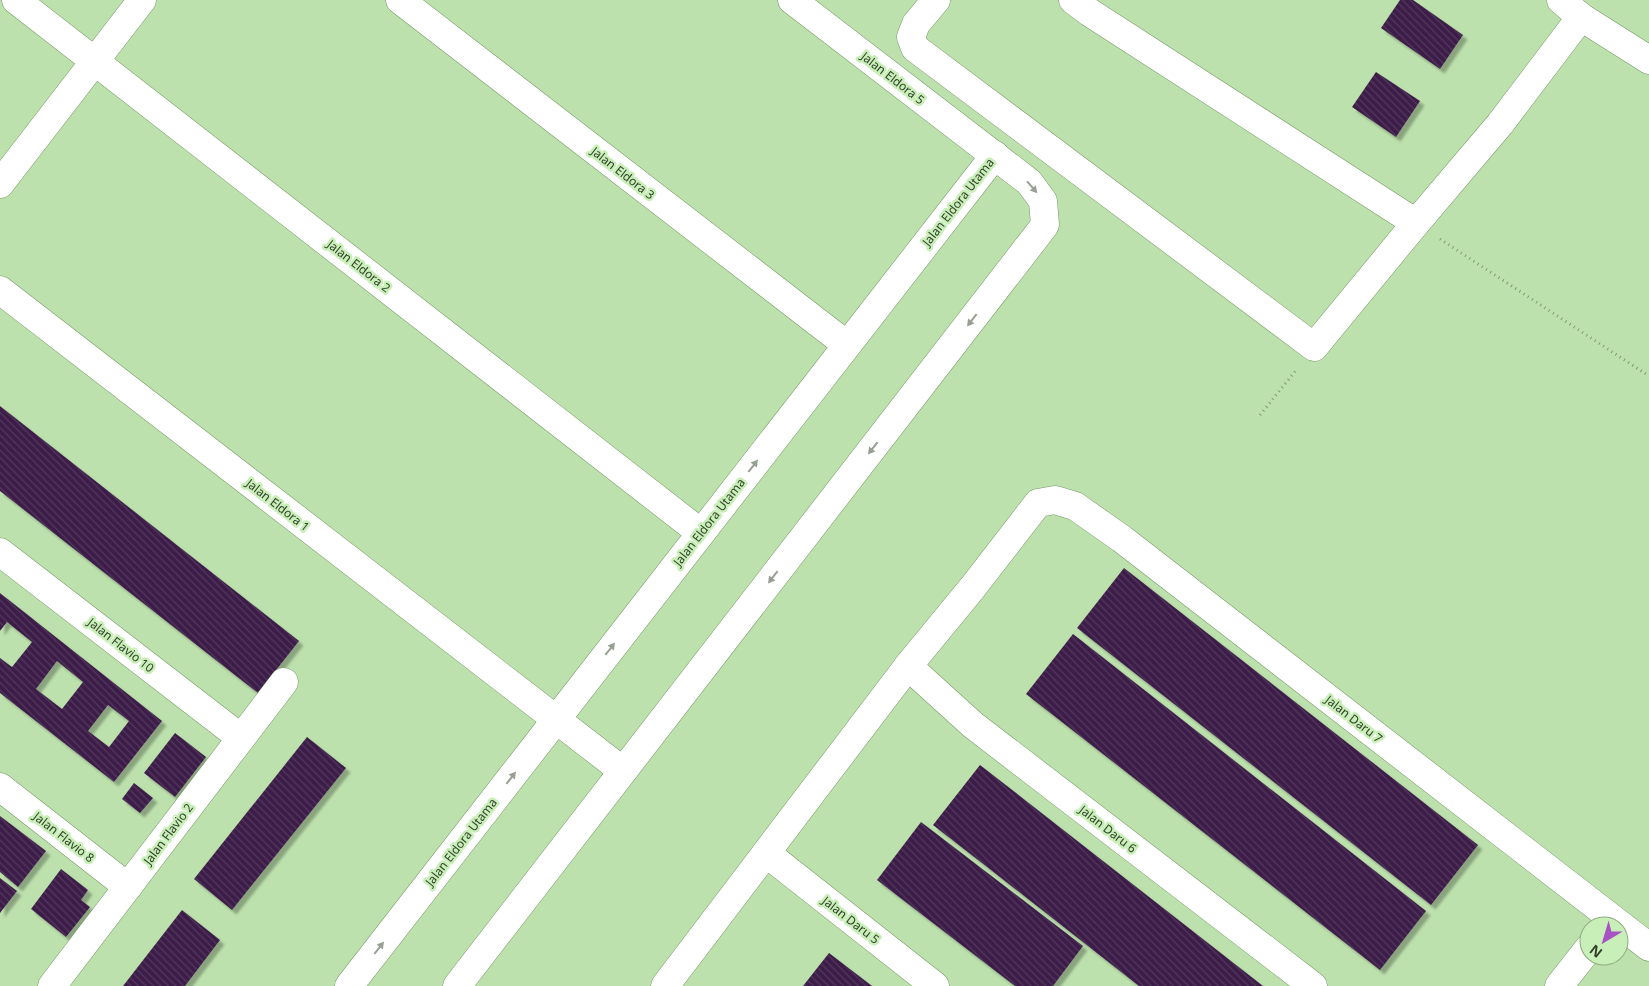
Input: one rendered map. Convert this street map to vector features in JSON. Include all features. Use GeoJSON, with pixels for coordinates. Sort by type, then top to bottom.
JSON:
{"type":"FeatureCollection","features":[{"type":"Feature","properties":{"kind":"street","name":"Jalan Eldora 2"},"geometry":{"type":"LineString","coordinates":[[16,0],[701,533]]}},
{"type":"Feature","properties":{"kind":"street"},"geometry":{"type":"LineString","coordinates":[[0,184],[142,0]]}},
{"type":"Feature","properties":{"kind":"street","name":"Jalan Eldora 3"},"geometry":{"type":"LineString","coordinates":[[400,0],[847,345]]}},
{"type":"Feature","properties":{"kind":"street","name":"Jalan Eldora 5"},"geometry":{"type":"LineString","coordinates":[[793,0],[994,156]]}},
{"type":"Feature","properties":{"kind":"street"},"geometry":{"type":"LineString","coordinates":[[936,0],[916,24],[911,37],[915,48],[1314,347],[1500,124],[1581,17]]}},
{"type":"Feature","properties":{"kind":"street"},"geometry":{"type":"LineString","coordinates":[[1074,0],[1089,12],[1416,223]]}},
{"type":"Feature","properties":{"kind":"street"},"geometry":{"type":"LineString","coordinates":[[1561,0],[1581,17],[1649,60]]}},
{"type":"Feature","properties":{"kind":"street","name":"Jalan Eldora Utama"},"geometry":{"type":"LineString","coordinates":[[349,986],[994,156],[1029,182],[1043,200],[1045,225],[457,986]]}},
{"type":"Feature","properties":{"kind":"street","name":"Jalan Eldora 1"},"geometry":{"type":"LineString","coordinates":[[0,290],[623,771]]}},
{"type":"Feature","properties":{"kind":"street","name":"Jalan Daru 7"},"geometry":{"type":"LineString","coordinates":[[908,666],[1038,503],[1055,500],[1075,506],[1122,539],[1601,916]]}},
{"type":"Feature","properties":{"kind":"street","name":"Jalan Flavio 10"},"geometry":{"type":"LineString","coordinates":[[0,552],[241,738]]}},
{"type":"Feature","properties":{"kind":"street"},"geometry":{"type":"LineString","coordinates":[[665,986],[908,666]]}},
{"type":"Feature","properties":{"kind":"street","name":"Jalan Daru 6"},"geometry":{"type":"LineString","coordinates":[[908,666],[973,725],[1313,986]]}},
{"type":"Feature","properties":{"kind":"street","name":"Jalan Flavio 2"},"geometry":{"type":"LineString","coordinates":[[52,986],[284,682]]}},
{"type":"Feature","properties":{"kind":"street","name":"Jalan Flavio 8"},"geometry":{"type":"LineString","coordinates":[[0,788],[128,887]]}},
{"type":"Feature","properties":{"kind":"street","name":"Jalan Daru 5"},"geometry":{"type":"LineString","coordinates":[[766,854],[935,986]]}},
{"type":"Feature","properties":{"kind":"street","name":"Jalan Daru 7"},"geometry":{"type":"LineString","coordinates":[[1629,934],[1649,947]]}},
{"type":"Feature","properties":{"kind":"street"},"geometry":{"type":"LineString","coordinates":[[1560,986],[1579,961]]}},
{"type":"Feature","properties":{"kind":"path"},"geometry":{"type":"LineString","coordinates":[[1416,223],[1649,376]]}},
{"type":"Feature","properties":{"kind":"path"},"geometry":{"type":"LineString","coordinates":[[1260,415],[1314,347]]}},
{"type":"Feature","properties":{"kind":"building"},"geometry":{"type":"Polygon","coordinates":[[[1400,0],[1413,0],[1463,35],[1440,69],[1381,28],[1400,0]]]}},
{"type":"Feature","properties":{"kind":"building"},"geometry":{"type":"Polygon","coordinates":[[[1376,72],[1420,101],[1396,137],[1352,107],[1376,72]]]}},
{"type":"Feature","properties":{"kind":"building"},"geometry":{"type":"Polygon","coordinates":[[[0,406],[299,641],[258,693],[0,491],[0,406]]]}},
{"type":"Feature","properties":{"kind":"building"},"geometry":{"type":"Polygon","coordinates":[[[1124,568],[1478,845],[1431,905],[1077,628],[1124,568]]]}},
{"type":"Feature","properties":{"kind":"building"},"geometry":{"type":"Polygon","coordinates":[[[0,593],[162,721],[114,782],[0,693],[0,658],[12,667],[32,642],[7,622],[0,631],[0,593]],[[57,661],[36,689],[62,709],[83,682],[57,661]],[[108,705],[88,731],[109,747],[129,721],[108,705]]]}},
{"type":"Feature","properties":{"kind":"building"},"geometry":{"type":"Polygon","coordinates":[[[1073,634],[1426,911],[1380,970],[1026,694],[1073,634]]]}},
{"type":"Feature","properties":{"kind":"building"},"geometry":{"type":"Polygon","coordinates":[[[175,733],[206,757],[175,797],[144,773],[175,733]]]}},
{"type":"Feature","properties":{"kind":"building"},"geometry":{"type":"Polygon","coordinates":[[[307,737],[346,768],[232,910],[194,879],[307,737]]]}},
{"type":"Feature","properties":{"kind":"building"},"geometry":{"type":"Polygon","coordinates":[[[980,765],[1263,986],[1139,986],[933,825],[980,765]]]}},
{"type":"Feature","properties":{"kind":"building"},"geometry":{"type":"Polygon","coordinates":[[[134,783],[153,798],[140,813],[122,799],[134,783]]]}},
{"type":"Feature","properties":{"kind":"building"},"geometry":{"type":"Polygon","coordinates":[[[0,816],[46,851],[18,887],[0,872],[0,816]]]}},
{"type":"Feature","properties":{"kind":"building"},"geometry":{"type":"Polygon","coordinates":[[[921,822],[1083,946],[1053,986],[1015,986],[877,880],[921,822]]]}},
{"type":"Feature","properties":{"kind":"building"},"geometry":{"type":"Polygon","coordinates":[[[61,869],[88,890],[81,900],[90,907],[66,937],[31,909],[61,869]]]}},
{"type":"Feature","properties":{"kind":"building"},"geometry":{"type":"Polygon","coordinates":[[[0,878],[17,891],[0,913],[0,878]]]}},
{"type":"Feature","properties":{"kind":"building"},"geometry":{"type":"Polygon","coordinates":[[[182,910],[220,940],[185,986],[123,986],[182,910]]]}},
{"type":"Feature","properties":{"kind":"building"},"geometry":{"type":"Polygon","coordinates":[[[829,953],[859,976],[872,986],[803,986],[829,953]]]}}]}
